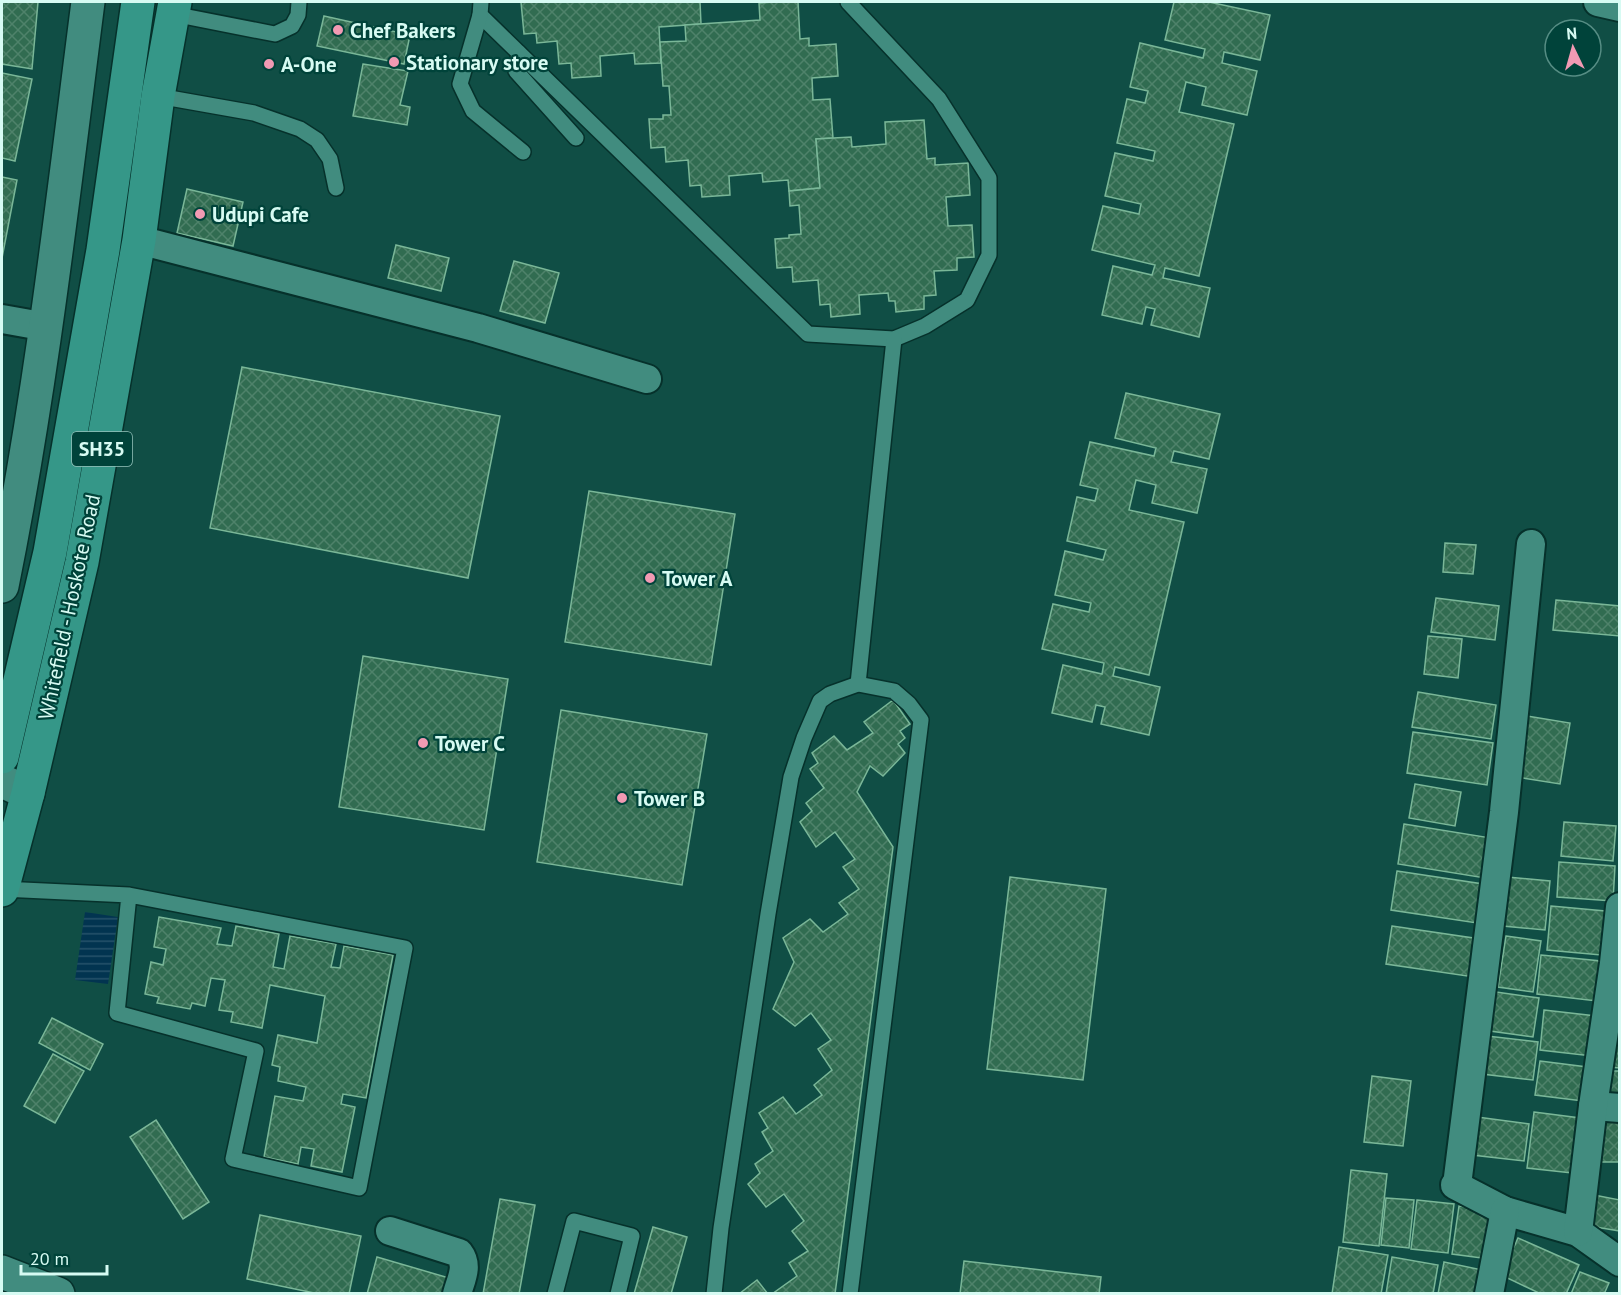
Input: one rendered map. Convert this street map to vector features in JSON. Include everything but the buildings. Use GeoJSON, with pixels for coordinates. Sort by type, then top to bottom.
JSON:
{"type":"FeatureCollection","features":[{"type":"Feature","properties":{"kind":"main road","name":"Whitefield - Hoskote Road"},"geometry":{"type":"LineString","coordinates":[[2,757],[52,541],[103,250],[138,2]]}},
{"type":"Feature","properties":{"kind":"main road","name":"Whitefield - Hoskote Road"},"geometry":{"type":"LineString","coordinates":[[2,889],[13,802],[82,562],[139,240],[158,96],[174,8]]}},
{"type":"Feature","properties":{"kind":"street"},"geometry":{"type":"LineString","coordinates":[[2,586],[7,532],[47,327],[88,2]]}},
{"type":"Feature","properties":{"kind":"street"},"geometry":{"type":"LineString","coordinates":[[1598,2],[1620,7]]}},
{"type":"Feature","properties":{"kind":"street"},"geometry":{"type":"LineString","coordinates":[[139,240],[478,328],[647,379]]}},
{"type":"Feature","properties":{"kind":"street"},"geometry":{"type":"LineString","coordinates":[[2,319],[47,327]]}},
{"type":"Feature","properties":{"kind":"street"},"geometry":{"type":"LineString","coordinates":[[1531,543],[1503,824],[1457,1185],[1455,1185],[1505,1211],[1578,1232],[1620,1262]]}},
{"type":"Feature","properties":{"kind":"street"},"geometry":{"type":"LineString","coordinates":[[1578,1232],[1606,1107],[1614,963],[1620,907]]}},
{"type":"Feature","properties":{"kind":"street"},"geometry":{"type":"LineString","coordinates":[[1489,1293],[1505,1211]]}},
{"type":"Feature","properties":{"kind":"street"},"geometry":{"type":"LineString","coordinates":[[390,1231],[459,1253],[466,1265],[457,1293]]}},
{"type":"Feature","properties":{"kind":"street"},"geometry":{"type":"LineString","coordinates":[[2,1272],[58,1293]]}},
{"type":"Feature","properties":{"kind":"lane"},"geometry":{"type":"LineString","coordinates":[[174,8],[275,34],[292,26],[298,15],[299,2]]}},
{"type":"Feature","properties":{"kind":"lane"},"geometry":{"type":"LineString","coordinates":[[481,8],[519,53],[808,334],[894,339],[925,326],[967,300],[989,255],[989,178],[939,99],[848,2]]}},
{"type":"Feature","properties":{"kind":"lane"},"geometry":{"type":"LineString","coordinates":[[481,8],[460,84],[473,111],[523,153]]}},
{"type":"Feature","properties":{"kind":"lane"},"geometry":{"type":"LineString","coordinates":[[519,53],[516,71],[576,138]]}},
{"type":"Feature","properties":{"kind":"lane"},"geometry":{"type":"LineString","coordinates":[[158,96],[254,113],[300,129],[317,140],[330,159],[336,188]]}},
{"type":"Feature","properties":{"kind":"lane"},"geometry":{"type":"LineString","coordinates":[[858,684],[894,339]]}},
{"type":"Feature","properties":{"kind":"lane"},"geometry":{"type":"LineString","coordinates":[[714,1293],[723,1216],[790,777],[820,701],[830,694],[858,684],[894,691],[909,704],[921,720],[850,1293]]}},
{"type":"Feature","properties":{"kind":"lane"},"geometry":{"type":"LineString","coordinates":[[2,889],[129,895],[405,948],[359,1188],[233,1159],[256,1051],[117,1013],[129,895]]}},
{"type":"Feature","properties":{"kind":"lane"},"geometry":{"type":"LineString","coordinates":[[555,1293],[574,1221],[632,1236],[618,1293]]}},
{"type":"Feature","properties":{"kind":"water"},"geometry":{"type":"Polygon","coordinates":[[[85,912],[118,917],[108,984],[75,980],[85,912]]]}},
{"type":"Feature","properties":{"kind":"place","name":"Chef Bakers"},"geometry":{"type":"Point","coordinates":[338,30]}},
{"type":"Feature","properties":{"kind":"place","name":"Stationary store"},"geometry":{"type":"Point","coordinates":[394,62]}},
{"type":"Feature","properties":{"kind":"place","name":"A-One"},"geometry":{"type":"Point","coordinates":[269,64]}},
{"type":"Feature","properties":{"kind":"place","name":"Udupi Cafe"},"geometry":{"type":"Point","coordinates":[200,214]}},
{"type":"Feature","properties":{"kind":"place","name":"Tower A"},"geometry":{"type":"Point","coordinates":[650,578]}},
{"type":"Feature","properties":{"kind":"place","name":"Tower C"},"geometry":{"type":"Point","coordinates":[423,743]}},
{"type":"Feature","properties":{"kind":"place","name":"Tower B"},"geometry":{"type":"Point","coordinates":[622,798]}}]}
